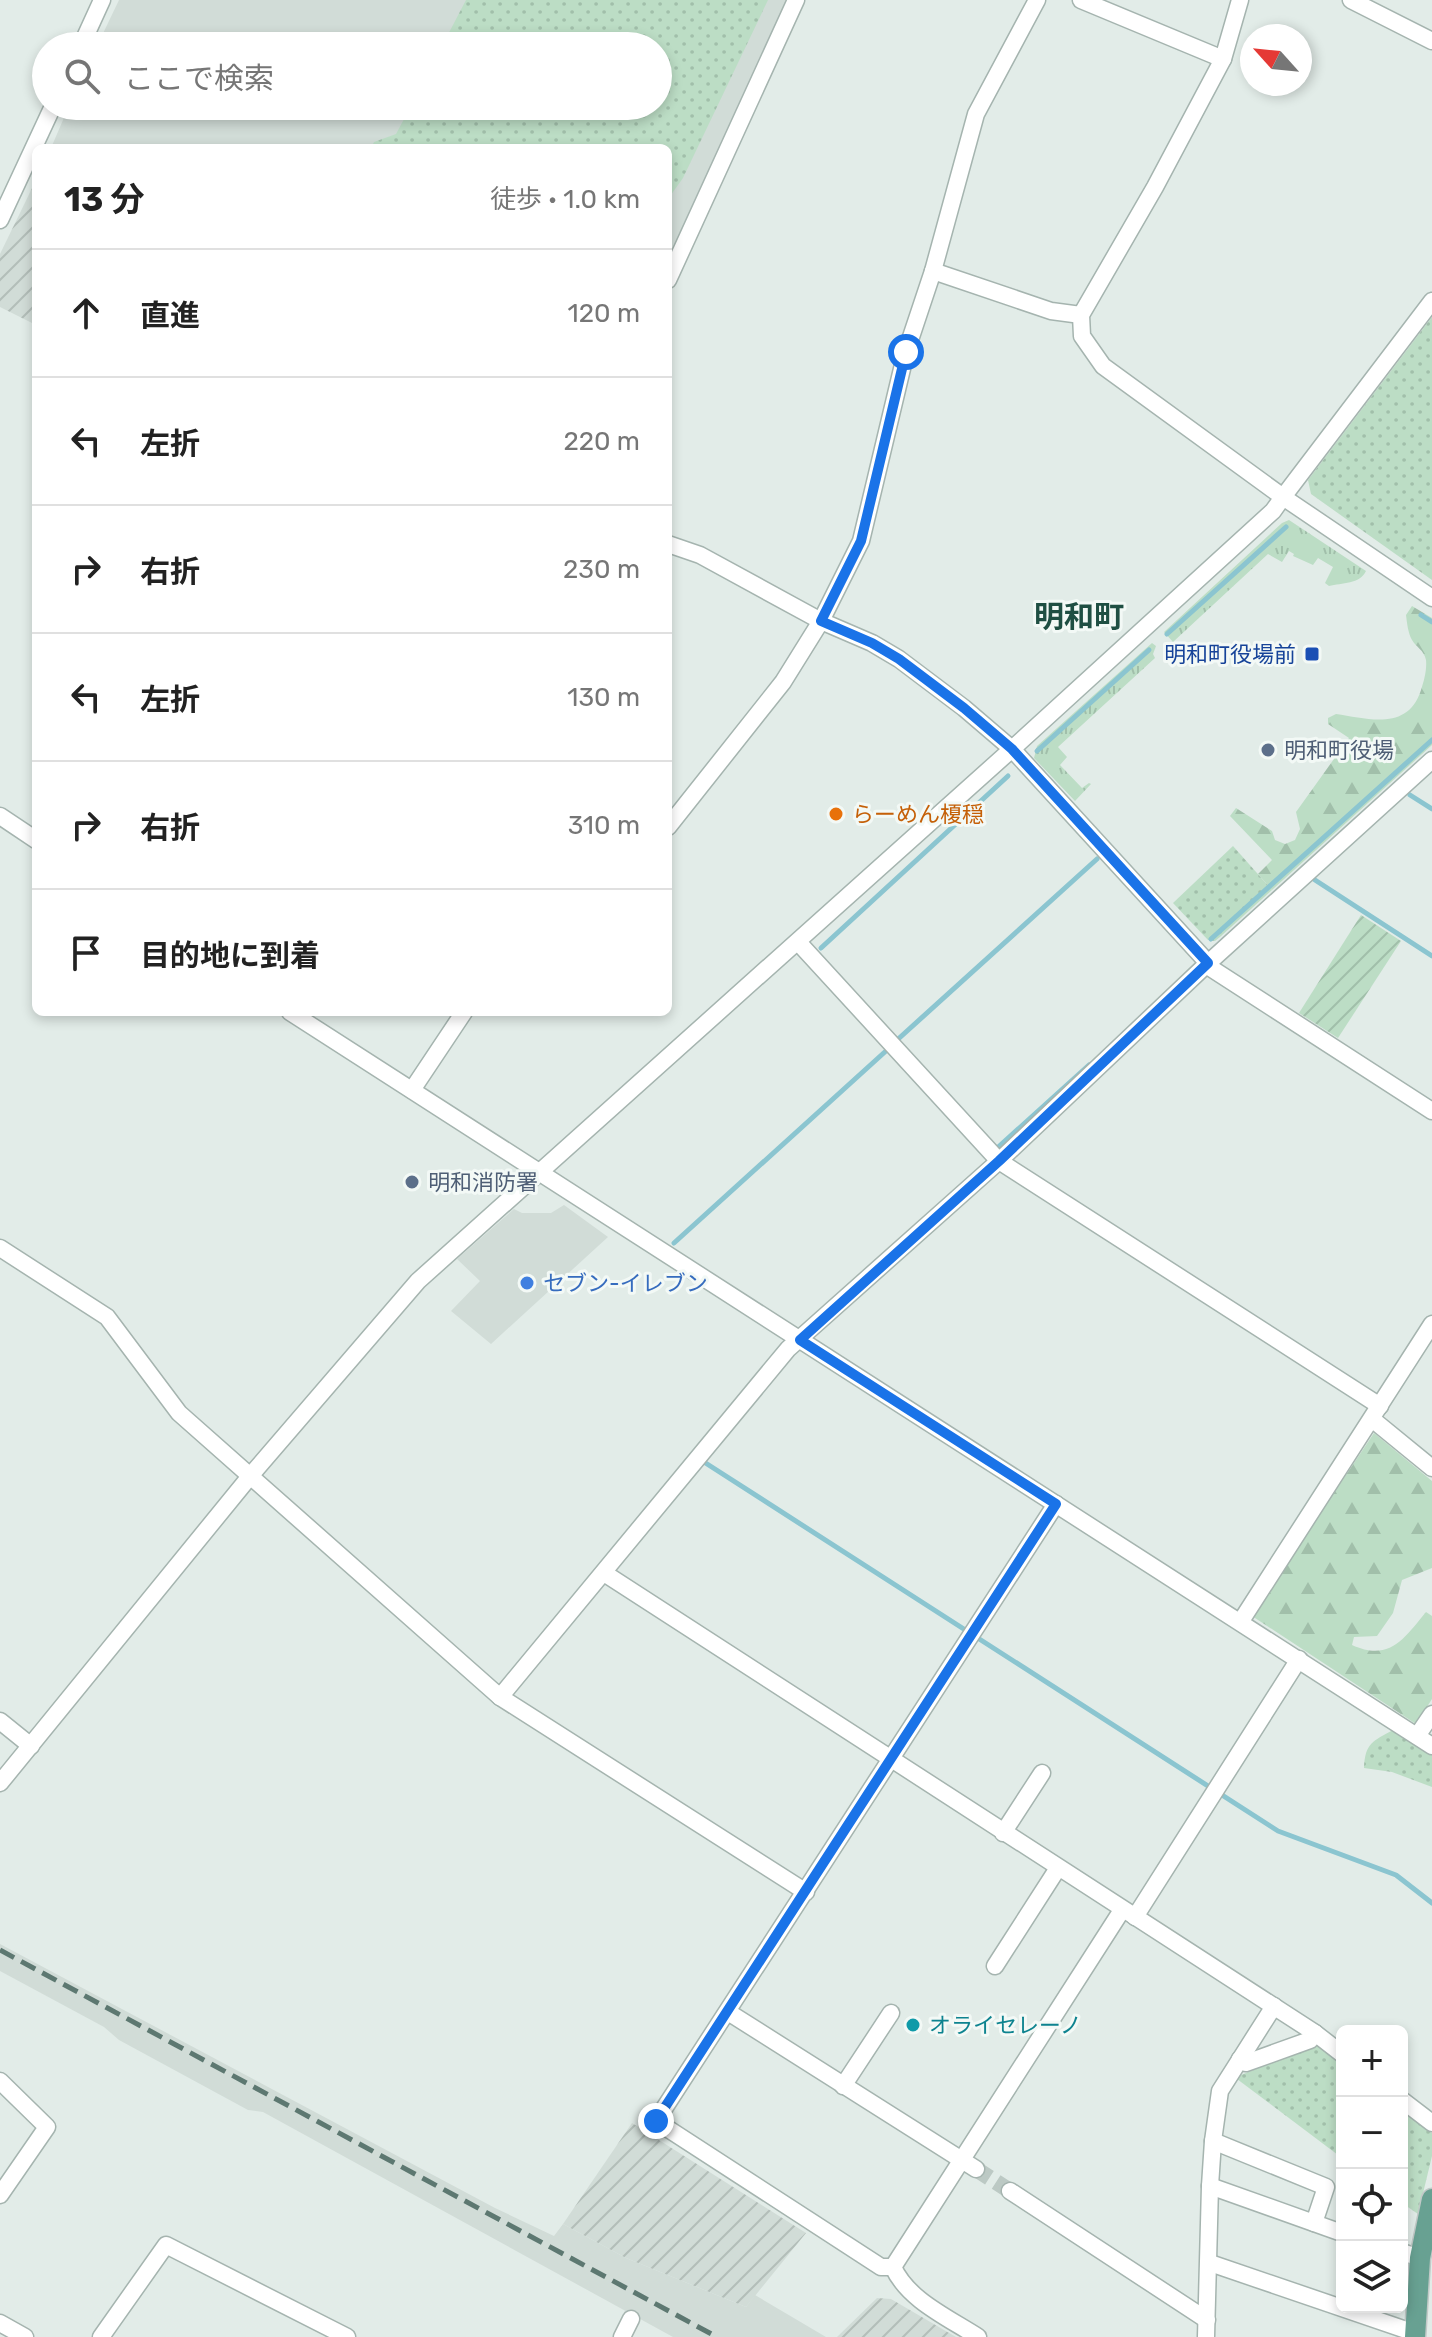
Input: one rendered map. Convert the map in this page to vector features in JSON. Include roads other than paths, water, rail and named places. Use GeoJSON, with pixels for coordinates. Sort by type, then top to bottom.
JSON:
{"type":"FeatureCollection","features":[{"type":"Feature","properties":{"kind":"main road"},"geometry":{"type":"LineString","coordinates":[[1415,2335],[1411,2255],[1432,2199]]}},
{"type":"Feature","properties":{"kind":"street"},"geometry":{"type":"LineString","coordinates":[[87,32],[102,0]]}},
{"type":"Feature","properties":{"kind":"street"},"geometry":{"type":"LineString","coordinates":[[672,271],[796,0]]}},
{"type":"Feature","properties":{"kind":"street"},"geometry":{"type":"LineString","coordinates":[[672,822],[783,682],[821,621],[861,541],[906,352],[933,271],[976,114],[1037,0]]}},
{"type":"Feature","properties":{"kind":"street"},"geometry":{"type":"LineString","coordinates":[[1081,0],[1223,59]]}},
{"type":"Feature","properties":{"kind":"street"},"geometry":{"type":"LineString","coordinates":[[1240,0],[1223,59],[1155,187],[1081,315],[1082,336],[1103,366],[1283,497],[1432,598]]}},
{"type":"Feature","properties":{"kind":"street"},"geometry":{"type":"LineString","coordinates":[[1351,0],[1432,41]]}},
{"type":"Feature","properties":{"kind":"street"},"geometry":{"type":"LineString","coordinates":[[37,144],[47,120]]}},
{"type":"Feature","properties":{"kind":"street"},"geometry":{"type":"LineString","coordinates":[[0,220],[32,156]]}},
{"type":"Feature","properties":{"kind":"street"},"geometry":{"type":"LineString","coordinates":[[933,271],[1051,311],[1081,315]]}},
{"type":"Feature","properties":{"kind":"street"},"geometry":{"type":"LineString","coordinates":[[0,1783],[251,1475],[418,1281],[1273,511],[1432,301]]}},
{"type":"Feature","properties":{"kind":"street"},"geometry":{"type":"LineString","coordinates":[[672,545],[700,555],[821,621],[872,643],[899,659],[1012,749],[1207,964],[1432,1111]]}},
{"type":"Feature","properties":{"kind":"street"},"geometry":{"type":"LineString","coordinates":[[500,1697],[788,1349],[999,1161],[1207,964],[1432,760]]}},
{"type":"Feature","properties":{"kind":"street"},"geometry":{"type":"LineString","coordinates":[[0,816],[32,837]]}},
{"type":"Feature","properties":{"kind":"street"},"geometry":{"type":"LineString","coordinates":[[798,942],[999,1161],[1376,1412],[1432,1468]]}},
{"type":"Feature","properties":{"kind":"street"},"geometry":{"type":"LineString","coordinates":[[412,1090],[461,1016]]}},
{"type":"Feature","properties":{"kind":"street"},"geometry":{"type":"LineString","coordinates":[[314,1019],[412,1090],[1432,1746]]}},
{"type":"Feature","properties":{"kind":"street"},"geometry":{"type":"LineString","coordinates":[[0,1248],[107,1317],[179,1413],[500,1697],[806,1892]]}},
{"type":"Feature","properties":{"kind":"street"},"geometry":{"type":"LineString","coordinates":[[1241,1621],[1432,1324]]}},
{"type":"Feature","properties":{"kind":"street"},"geometry":{"type":"LineString","coordinates":[[893,2267],[881,2267],[656,2121],[1056,1504]]}},
{"type":"Feature","properties":{"kind":"street"},"geometry":{"type":"LineString","coordinates":[[604,1573],[1274,2006],[1336,2049]]}},
{"type":"Feature","properties":{"kind":"street"},"geometry":{"type":"LineString","coordinates":[[893,2267],[968,2164],[1128,1913],[1299,1659]]}},
{"type":"Feature","properties":{"kind":"street"},"geometry":{"type":"LineString","coordinates":[[1417,1736],[1432,1714]]}},
{"type":"Feature","properties":{"kind":"street"},"geometry":{"type":"LineString","coordinates":[[0,1721],[31,1746]]}},
{"type":"Feature","properties":{"kind":"street"},"geometry":{"type":"LineString","coordinates":[[1003,1833],[1042,1773]]}},
{"type":"Feature","properties":{"kind":"street"},"geometry":{"type":"LineString","coordinates":[[995,1966],[1058,1868]]}},
{"type":"Feature","properties":{"kind":"street"},"geometry":{"type":"LineString","coordinates":[[1209,2332],[1210,2186],[1220,2091],[1274,2006]]}},
{"type":"Feature","properties":{"kind":"street"},"geometry":{"type":"LineString","coordinates":[[728,2012],[968,2164]]}},
{"type":"Feature","properties":{"kind":"street"},"geometry":{"type":"LineString","coordinates":[[843,2086],[891,2013]]}},
{"type":"Feature","properties":{"kind":"street"},"geometry":{"type":"LineString","coordinates":[[1240,2059],[1246,2063],[1272,2054],[1310,2040],[1315,2033]]}},
{"type":"Feature","properties":{"kind":"street"},"geometry":{"type":"LineString","coordinates":[[0,2081],[47,2127],[0,2195]]}},
{"type":"Feature","properties":{"kind":"street"},"geometry":{"type":"LineString","coordinates":[[1408,2105],[1432,2123]]}},
{"type":"Feature","properties":{"kind":"street"},"geometry":{"type":"LineString","coordinates":[[1213,2141],[1326,2187],[1314,2223]]}},
{"type":"Feature","properties":{"kind":"street"},"geometry":{"type":"LineString","coordinates":[[1210,2186],[1336,2231]]}},
{"type":"Feature","properties":{"kind":"street"},"geometry":{"type":"LineString","coordinates":[[1010,2191],[1209,2332]]}},
{"type":"Feature","properties":{"kind":"street"},"geometry":{"type":"LineString","coordinates":[[101,2337],[166,2245],[347,2337]]}},
{"type":"Feature","properties":{"kind":"street"},"geometry":{"type":"LineString","coordinates":[[1210,2263],[1415,2335]]}},
{"type":"Feature","properties":{"kind":"street"},"geometry":{"type":"LineString","coordinates":[[893,2267],[900,2283],[916,2297],[978,2337]]}},
{"type":"Feature","properties":{"kind":"street"},"geometry":{"type":"LineString","coordinates":[[622,2337],[631,2319]]}},
{"type":"Feature","properties":{"kind":"street"},"geometry":{"type":"LineString","coordinates":[[0,2323],[25,2337]]}},
{"type":"Feature","properties":{"kind":"waterway"},"geometry":{"type":"LineString","coordinates":[[1167,634],[1286,527]]}},
{"type":"Feature","properties":{"kind":"waterway"},"geometry":{"type":"LineString","coordinates":[[1421,615],[1432,622]]}},
{"type":"Feature","properties":{"kind":"waterway"},"geometry":{"type":"LineString","coordinates":[[1037,751],[1149,650]]}},
{"type":"Feature","properties":{"kind":"waterway"},"geometry":{"type":"LineString","coordinates":[[1211,939],[1432,740]]}},
{"type":"Feature","properties":{"kind":"waterway"},"geometry":{"type":"LineString","coordinates":[[821,948],[1008,776]]}},
{"type":"Feature","properties":{"kind":"waterway"},"geometry":{"type":"LineString","coordinates":[[1410,795],[1432,809]]}},
{"type":"Feature","properties":{"kind":"waterway"},"geometry":{"type":"LineString","coordinates":[[896,1041],[1097,859]]}},
{"type":"Feature","properties":{"kind":"waterway"},"geometry":{"type":"LineString","coordinates":[[1315,880],[1432,956]]}},
{"type":"Feature","properties":{"kind":"waterway"},"geometry":{"type":"LineString","coordinates":[[674,1243],[887,1050]]}},
{"type":"Feature","properties":{"kind":"waterway"},"geometry":{"type":"LineString","coordinates":[[995,1150],[1089,1065]]}},
{"type":"Feature","properties":{"kind":"waterway"},"geometry":{"type":"LineString","coordinates":[[704,1462],[1278,1831],[1396,1875],[1432,1903]]}},
{"type":"Feature","properties":{"kind":"tunnel"},"geometry":{"type":"LineString","coordinates":[[976,2169],[1010,2191]]}},
{"type":"Feature","properties":{"kind":"railway"},"geometry":{"type":"LineString","coordinates":[[0,1950],[717,2337]]}},
{"type":"Feature","properties":{"kind":"place","name":"明和町役場前"},"geometry":{"type":"Point","coordinates":[1312,654]}},
{"type":"Feature","properties":{"kind":"place","name":"明和町役場"},"geometry":{"type":"Point","coordinates":[1268,750]}},
{"type":"Feature","properties":{"kind":"place","name":"らーめん榎穏"},"geometry":{"type":"Point","coordinates":[836,814]}},
{"type":"Feature","properties":{"kind":"place","name":"明和消防署"},"geometry":{"type":"Point","coordinates":[412,1182]}},
{"type":"Feature","properties":{"kind":"place","name":"セブン-イレブン"},"geometry":{"type":"Point","coordinates":[527,1283]}},
{"type":"Feature","properties":{"kind":"place","name":"オライセレーノ"},"geometry":{"type":"Point","coordinates":[913,2025]}},
{"type":"Feature","properties":{"kind":"district","name":"明和町"},"geometry":{"type":"Point","coordinates":[1079,617]}}]}
